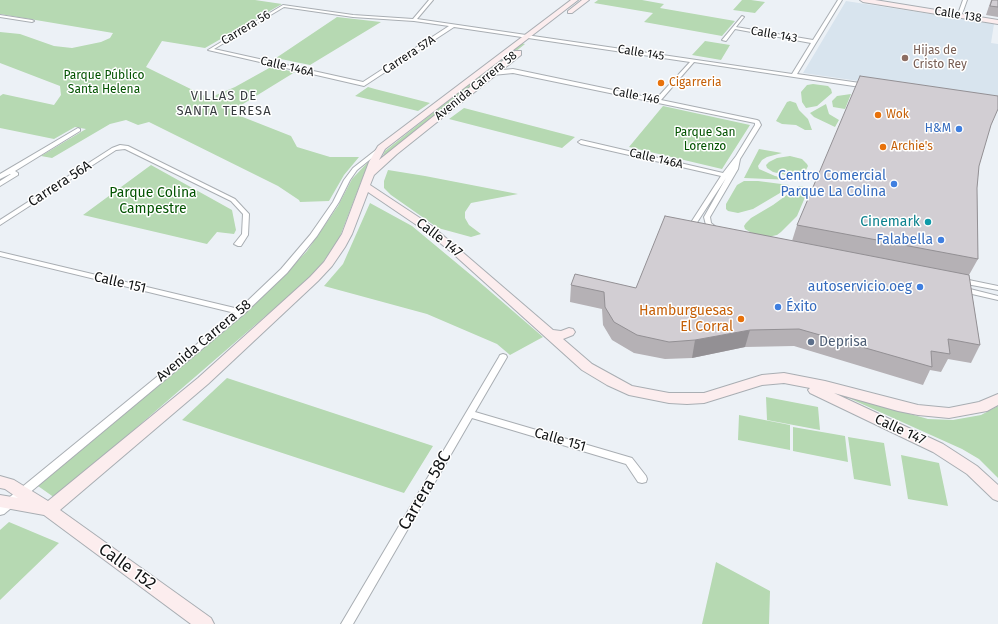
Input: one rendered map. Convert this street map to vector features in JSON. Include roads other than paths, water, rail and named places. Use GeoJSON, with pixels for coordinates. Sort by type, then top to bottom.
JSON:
{"type":"FeatureCollection","features":[{"type":"Feature","properties":{"kind":"main road","name":"Avenida Carrera 58"},"geometry":{"type":"LineString","coordinates":[[49,510],[203,381],[314,280],[340,247],[376,156],[381,148],[575,0]]}},
{"type":"Feature","properties":{"kind":"main road","name":"Avenida Carrera 58"},"geometry":{"type":"LineString","coordinates":[[367,181],[394,152],[586,0]]}},
{"type":"Feature","properties":{"kind":"main road","name":"Calle 138"},"geometry":{"type":"LineString","coordinates":[[863,0],[998,21]]}},
{"type":"Feature","properties":{"kind":"main road","name":"Calle 138"},"geometry":{"type":"LineString","coordinates":[[919,9],[960,14],[998,21]]}},
{"type":"Feature","properties":{"kind":"main road","name":"Calle 147"},"geometry":{"type":"LineString","coordinates":[[367,181],[434,232],[587,367],[629,390],[687,399],[704,398],[762,380],[775,378],[792,379],[898,406],[932,412],[963,412],[982,408],[998,399]]}},
{"type":"Feature","properties":{"kind":"main road","name":"Calle 147"},"geometry":{"type":"LineString","coordinates":[[508,296],[531,308],[566,334],[612,382]]}},
{"type":"Feature","properties":{"kind":"main road"},"geometry":{"type":"LineString","coordinates":[[548,334],[566,334]]}},
{"type":"Feature","properties":{"kind":"main road","name":"Calle 147"},"geometry":{"type":"LineString","coordinates":[[792,379],[938,448],[972,470],[998,495]]}},
{"type":"Feature","properties":{"kind":"main road","name":"Calle 152"},"geometry":{"type":"LineString","coordinates":[[0,482],[9,484],[49,510],[205,624]]}},
{"type":"Feature","properties":{"kind":"main road","name":"Calle 152"},"geometry":{"type":"LineString","coordinates":[[3,505],[49,510]]}},
{"type":"Feature","properties":{"kind":"street"},"geometry":{"type":"LineString","coordinates":[[414,20],[431,0]]}},
{"type":"Feature","properties":{"kind":"street"},"geometry":{"type":"LineString","coordinates":[[793,76],[840,0]]}},
{"type":"Feature","properties":{"kind":"street"},"geometry":{"type":"LineString","coordinates":[[960,14],[965,0]]}},
{"type":"Feature","properties":{"kind":"street","name":"Calle 145"},"geometry":{"type":"LineString","coordinates":[[283,6],[353,16],[414,20],[870,87]]}},
{"type":"Feature","properties":{"kind":"street","name":"Carrera 56"},"geometry":{"type":"LineString","coordinates":[[210,50],[283,6]]}},
{"type":"Feature","properties":{"kind":"street"},"geometry":{"type":"LineString","coordinates":[[0,16],[32,21]]}},
{"type":"Feature","properties":{"kind":"street"},"geometry":{"type":"LineString","coordinates":[[724,40],[742,17]]}},
{"type":"Feature","properties":{"kind":"street","name":"Carrera 57A"},"geometry":{"type":"LineString","coordinates":[[364,84],[453,26]]}},
{"type":"Feature","properties":{"kind":"street","name":"Calle 143"},"geometry":{"type":"LineString","coordinates":[[734,28],[815,42]]}},
{"type":"Feature","properties":{"kind":"street","name":"Calle 146A"},"geometry":{"type":"LineString","coordinates":[[210,50],[364,84]]}},
{"type":"Feature","properties":{"kind":"street"},"geometry":{"type":"LineString","coordinates":[[658,101],[692,61]]}},
{"type":"Feature","properties":{"kind":"street","name":"Calle 146"},"geometry":{"type":"LineString","coordinates":[[504,64],[507,68],[513,71],[757,122],[758,125],[727,176]]}},
{"type":"Feature","properties":{"kind":"street","name":"Calle 146"},"geometry":{"type":"LineString","coordinates":[[493,73],[513,71]]}},
{"type":"Feature","properties":{"kind":"street"},"geometry":{"type":"LineString","coordinates":[[0,177],[78,130]]}},
{"type":"Feature","properties":{"kind":"street","name":"Calle 146A"},"geometry":{"type":"LineString","coordinates":[[581,142],[727,176]]}},
{"type":"Feature","properties":{"kind":"street","name":"Carrera 56A"},"geometry":{"type":"LineString","coordinates":[[0,223],[114,149],[120,147],[126,148],[233,200],[246,214],[246,234],[238,244]]}},
{"type":"Feature","properties":{"kind":"street","name":"Avenida Carrera 58"},"geometry":{"type":"LineString","coordinates":[[3,505],[22,492],[241,312],[284,271],[304,248],[336,202],[347,180],[355,169],[381,148]]}},
{"type":"Feature","properties":{"kind":"street"},"geometry":{"type":"LineString","coordinates":[[0,184],[16,174],[10,171]]}},
{"type":"Feature","properties":{"kind":"street"},"geometry":{"type":"LineString","coordinates":[[724,234],[711,228],[708,224],[707,216],[727,176]]}},
{"type":"Feature","properties":{"kind":"street"},"geometry":{"type":"LineString","coordinates":[[695,234],[692,230],[693,224],[727,176]]}},
{"type":"Feature","properties":{"kind":"street","name":"Calle 151"},"geometry":{"type":"LineString","coordinates":[[0,254],[241,312]]}},
{"type":"Feature","properties":{"kind":"street"},"geometry":{"type":"LineString","coordinates":[[998,288],[951,282],[998,298]]}},
{"type":"Feature","properties":{"kind":"street","name":"Carrera 58C"},"geometry":{"type":"LineString","coordinates":[[347,624],[503,357]]}},
{"type":"Feature","properties":{"kind":"street","name":"Calle 151"},"geometry":{"type":"LineString","coordinates":[[470,414],[630,461],[642,479]]}},
{"type":"Feature","properties":{"kind":"place","name":"Hijas de Cristo Rey"},"geometry":{"type":"Point","coordinates":[905,58]}},
{"type":"Feature","properties":{"kind":"place","name":"Cigarreria"},"geometry":{"type":"Point","coordinates":[661,83]}},
{"type":"Feature","properties":{"kind":"place","name":"Wok"},"geometry":{"type":"Point","coordinates":[878,115]}},
{"type":"Feature","properties":{"kind":"place","name":"H&M"},"geometry":{"type":"Point","coordinates":[959,129]}},
{"type":"Feature","properties":{"kind":"place","name":"Archie's"},"geometry":{"type":"Point","coordinates":[883,147]}},
{"type":"Feature","properties":{"kind":"place","name":"Centro Comercial Parque La Colina"},"geometry":{"type":"Point","coordinates":[894,184]}},
{"type":"Feature","properties":{"kind":"place","name":"Cinemark"},"geometry":{"type":"Point","coordinates":[928,222]}},
{"type":"Feature","properties":{"kind":"place","name":"Falabella"},"geometry":{"type":"Point","coordinates":[941,240]}},
{"type":"Feature","properties":{"kind":"place","name":"autoservicio.oeg"},"geometry":{"type":"Point","coordinates":[920,287]}},
{"type":"Feature","properties":{"kind":"place","name":"Éxito"},"geometry":{"type":"Point","coordinates":[778,307]}},
{"type":"Feature","properties":{"kind":"place","name":"Hamburguesas El Corral"},"geometry":{"type":"Point","coordinates":[741,319]}},
{"type":"Feature","properties":{"kind":"place","name":"Deprisa"},"geometry":{"type":"Point","coordinates":[811,342]}},
{"type":"Feature","properties":{"kind":"district","name":"VILLAS DE SANTA TERESA"},"geometry":{"type":"Point","coordinates":[224,104]}},
{"type":"Feature","properties":{"kind":"park label","name":"Parque Público Santa Helena"},"geometry":{"type":"Point","coordinates":[104,83]}},
{"type":"Feature","properties":{"kind":"park label","name":"Parque San Lorenzo"},"geometry":{"type":"Point","coordinates":[705,140]}},
{"type":"Feature","properties":{"kind":"park label","name":"Parque Colina Campestre"},"geometry":{"type":"Point","coordinates":[153,202]}}]}
